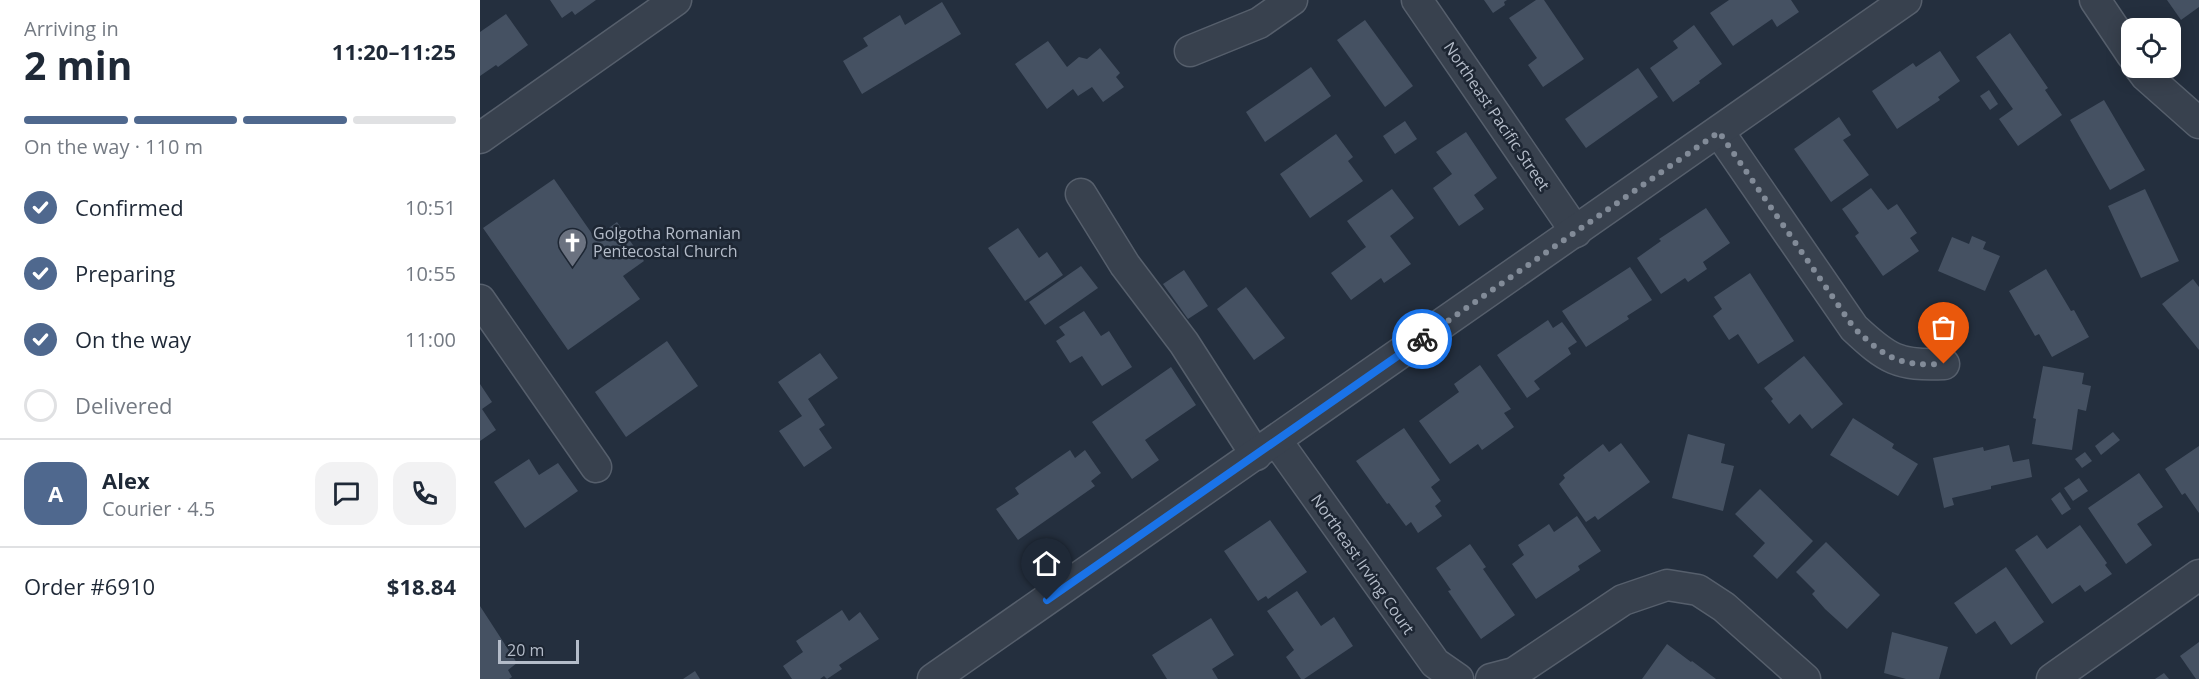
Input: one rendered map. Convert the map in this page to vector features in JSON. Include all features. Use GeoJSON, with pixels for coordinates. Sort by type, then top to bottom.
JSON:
{"type":"FeatureCollection","features":[{"type":"Feature","properties":{"kind":"street"},"geometry":{"type":"LineString","coordinates":[[480,138],[676,0]]}},
{"type":"Feature","properties":{"kind":"street"},"geometry":{"type":"LineString","coordinates":[[1190,51],[1259,23],[1292,0]]}},
{"type":"Feature","properties":{"kind":"street","name":"Northeast Pacific Street"},"geometry":{"type":"LineString","coordinates":[[1418,0],[1576,232]]}},
{"type":"Feature","properties":{"kind":"street"},"geometry":{"type":"LineString","coordinates":[[933,679],[1906,0]]}},
{"type":"Feature","properties":{"kind":"street"},"geometry":{"type":"LineString","coordinates":[[2095,0],[2121,39]]}},
{"type":"Feature","properties":{"kind":"street"},"geometry":{"type":"LineString","coordinates":[[2148,78],[2199,123]]}},
{"type":"Feature","properties":{"kind":"street"},"geometry":{"type":"LineString","coordinates":[[1719,132],[1854,328],[1876,349],[1899,362],[1919,365],[1944,364]]}},
{"type":"Feature","properties":{"kind":"street","name":"Northeast Irving Court"},"geometry":{"type":"LineString","coordinates":[[1081,194],[1125,265],[1184,343],[1435,663],[1458,679]]}},
{"type":"Feature","properties":{"kind":"street"},"geometry":{"type":"LineString","coordinates":[[480,300],[596,467]]}},
{"type":"Feature","properties":{"kind":"street"},"geometry":{"type":"LineString","coordinates":[[2052,679],[2199,576]]}},
{"type":"Feature","properties":{"kind":"street"},"geometry":{"type":"LineString","coordinates":[[1491,679],[1514,673],[1623,600],[1666,585],[1698,590],[1724,607],[1800,675]]}},
{"type":"Feature","properties":{"kind":"building"},"geometry":{"type":"Polygon","coordinates":[[[550,0],[596,0],[575,15],[572,11],[562,18],[550,0]]]}},
{"type":"Feature","properties":{"kind":"building"},"geometry":{"type":"Polygon","coordinates":[[[1484,0],[1507,0],[1504,2],[1505,5],[1493,13],[1484,0]]]}},
{"type":"Feature","properties":{"kind":"building"},"geometry":{"type":"Polygon","coordinates":[[[1536,0],[1544,0],[1584,59],[1543,87],[1528,65],[1537,58],[1509,18],[1536,0]]]}},
{"type":"Feature","properties":{"kind":"building"},"geometry":{"type":"Polygon","coordinates":[[[1729,0],[1791,0],[1799,12],[1777,27],[1772,19],[1733,46],[1710,13],[1729,0]]]}},
{"type":"Feature","properties":{"kind":"building"},"geometry":{"type":"Polygon","coordinates":[[[2167,0],[2199,0],[2199,7],[2181,20],[2167,0]]]}},
{"type":"Feature","properties":{"kind":"building"},"geometry":{"type":"Polygon","coordinates":[[[942,2],[961,34],[862,94],[843,61],[868,46],[863,38],[900,15],[905,25],[942,2]]]}},
{"type":"Feature","properties":{"kind":"building"},"geometry":{"type":"Polygon","coordinates":[[[506,14],[528,45],[498,67],[496,65],[480,76],[480,32],[506,14]]]}},
{"type":"Feature","properties":{"kind":"building"},"geometry":{"type":"Polygon","coordinates":[[[1365,20],[1413,86],[1385,107],[1337,40],[1365,20]]]}},
{"type":"Feature","properties":{"kind":"building"},"geometry":{"type":"Polygon","coordinates":[[[1694,25],[1722,64],[1673,102],[1650,68],[1678,48],[1673,41],[1694,25]]]}},
{"type":"Feature","properties":{"kind":"building"},"geometry":{"type":"Polygon","coordinates":[[[2010,33],[2048,88],[2045,90],[2062,115],[2018,146],[1999,119],[2013,109],[1976,57],[2010,33]]]}},
{"type":"Feature","properties":{"kind":"building"},"geometry":{"type":"Polygon","coordinates":[[[1048,41],[1067,67],[1079,57],[1087,59],[1100,48],[1120,73],[1116,77],[1124,87],[1103,102],[1092,87],[1078,96],[1073,89],[1047,109],[1015,64],[1048,41]]]}},
{"type":"Feature","properties":{"kind":"building"},"geometry":{"type":"Polygon","coordinates":[[[1940,51],[1960,81],[1938,97],[1940,100],[1897,129],[1872,91],[1913,63],[1916,67],[1940,51]]]}},
{"type":"Feature","properties":{"kind":"building"},"geometry":{"type":"Polygon","coordinates":[[[1311,67],[1331,96],[1265,142],[1246,112],[1311,67]]]}},
{"type":"Feature","properties":{"kind":"building"},"geometry":{"type":"Polygon","coordinates":[[[1638,68],[1658,97],[1586,148],[1565,119],[1638,68]]]}},
{"type":"Feature","properties":{"kind":"building"},"geometry":{"type":"Polygon","coordinates":[[[1989,90],[1998,104],[1990,110],[1980,96],[1989,90]]]}},
{"type":"Feature","properties":{"kind":"building"},"geometry":{"type":"Polygon","coordinates":[[[2104,100],[2145,170],[2110,190],[2070,120],[2104,100]]]}},
{"type":"Feature","properties":{"kind":"building"},"geometry":{"type":"Polygon","coordinates":[[[1839,117],[1851,135],[1843,140],[1869,175],[1831,202],[1794,149],[1839,117]]]}},
{"type":"Feature","properties":{"kind":"building"},"geometry":{"type":"Polygon","coordinates":[[[1405,121],[1417,139],[1395,154],[1383,136],[1405,121]]]}},
{"type":"Feature","properties":{"kind":"building"},"geometry":{"type":"Polygon","coordinates":[[[1466,132],[1497,178],[1474,195],[1484,209],[1459,226],[1433,188],[1452,174],[1436,152],[1466,132]]]}},
{"type":"Feature","properties":{"kind":"building"},"geometry":{"type":"Polygon","coordinates":[[[1336,134],[1353,157],[1348,161],[1363,181],[1310,218],[1280,174],[1336,134]]]}},
{"type":"Feature","properties":{"kind":"building","name":"Golgotha Romanian Pentecostal Church"},"geometry":{"type":"Polygon","coordinates":[[[554,179],[595,238],[617,222],[644,261],[623,276],[640,299],[568,350],[483,228],[554,179]]]}},
{"type":"Feature","properties":{"kind":"building"},"geometry":{"type":"Polygon","coordinates":[[[1871,188],[1888,210],[1897,204],[1917,233],[1910,238],[1919,251],[1883,276],[1855,236],[1859,233],[1842,209],[1871,188]]]}},
{"type":"Feature","properties":{"kind":"building"},"geometry":{"type":"Polygon","coordinates":[[[1392,189],[1414,218],[1390,236],[1411,264],[1384,283],[1381,278],[1351,300],[1331,273],[1366,247],[1347,221],[1392,189]]]}},
{"type":"Feature","properties":{"kind":"building"},"geometry":{"type":"Polygon","coordinates":[[[2145,189],[2179,261],[2141,278],[2108,206],[2145,189]]]}},
{"type":"Feature","properties":{"kind":"building"},"geometry":{"type":"Polygon","coordinates":[[[1706,208],[1730,243],[1703,262],[1707,269],[1688,282],[1685,278],[1661,294],[1637,258],[1661,241],[1659,239],[1706,208]]]}},
{"type":"Feature","properties":{"kind":"building"},"geometry":{"type":"Polygon","coordinates":[[[1018,228],[1039,258],[1047,252],[1063,275],[1025,301],[988,248],[1018,228]]]}},
{"type":"Feature","properties":{"kind":"building"},"geometry":{"type":"Polygon","coordinates":[[[1972,236],[1986,242],[1983,249],[2000,256],[1985,291],[1938,271],[1952,237],[1969,244],[1972,236]]]}},
{"type":"Feature","properties":{"kind":"building"},"geometry":{"type":"Polygon","coordinates":[[[1081,266],[1098,288],[1045,325],[1029,302],[1081,266]]]}},
{"type":"Feature","properties":{"kind":"building"},"geometry":{"type":"Polygon","coordinates":[[[1630,267],[1652,300],[1627,316],[1629,319],[1586,347],[1562,311],[1630,267]]]}},
{"type":"Feature","properties":{"kind":"building"},"geometry":{"type":"Polygon","coordinates":[[[2046,269],[2089,337],[2052,357],[2039,334],[2035,336],[2009,291],[2046,269]]]}},
{"type":"Feature","properties":{"kind":"building"},"geometry":{"type":"Polygon","coordinates":[[[1184,270],[1208,306],[1188,319],[1163,284],[1184,270]]]}},
{"type":"Feature","properties":{"kind":"building"},"geometry":{"type":"Polygon","coordinates":[[[1750,273],[1794,341],[1758,364],[1738,334],[1729,340],[1713,316],[1722,309],[1714,297],[1750,273]]]}},
{"type":"Feature","properties":{"kind":"building"},"geometry":{"type":"Polygon","coordinates":[[[2193,279],[2199,287],[2199,350],[2162,304],[2193,279]]]}},
{"type":"Feature","properties":{"kind":"building"},"geometry":{"type":"Polygon","coordinates":[[[1246,287],[1285,338],[1254,360],[1217,309],[1246,287]]]}},
{"type":"Feature","properties":{"kind":"building"},"geometry":{"type":"Polygon","coordinates":[[[1084,311],[1101,336],[1109,331],[1132,367],[1102,386],[1082,356],[1070,363],[1056,341],[1065,335],[1059,327],[1084,311]]]}},
{"type":"Feature","properties":{"kind":"building"},"geometry":{"type":"Polygon","coordinates":[[[1548,320],[1553,328],[1562,322],[1577,342],[1568,348],[1571,354],[1534,381],[1540,389],[1527,398],[1497,355],[1548,320]]]}},
{"type":"Feature","properties":{"kind":"building"},"geometry":{"type":"Polygon","coordinates":[[[667,341],[698,386],[626,437],[595,392],[667,341]]]}},
{"type":"Feature","properties":{"kind":"building"},"geometry":{"type":"Polygon","coordinates":[[[820,353],[838,378],[808,399],[825,425],[819,429],[832,448],[804,467],[779,431],[802,416],[778,382],[820,353]]]}},
{"type":"Feature","properties":{"kind":"building"},"geometry":{"type":"Polygon","coordinates":[[[1804,356],[1843,404],[1812,429],[1800,414],[1789,424],[1764,388],[1804,356]]]}},
{"type":"Feature","properties":{"kind":"building"},"geometry":{"type":"Polygon","coordinates":[[[1480,365],[1511,409],[1504,413],[1514,427],[1482,450],[1478,444],[1450,464],[1419,421],[1459,392],[1454,384],[1480,365]]]}},
{"type":"Feature","properties":{"kind":"building"},"geometry":{"type":"Polygon","coordinates":[[[2043,366],[2084,373],[2082,384],[2091,386],[2086,411],[2078,409],[2072,450],[2032,444],[2036,419],[2033,418],[2043,366]]]}},
{"type":"Feature","properties":{"kind":"building"},"geometry":{"type":"Polygon","coordinates":[[[1171,367],[1196,405],[1145,440],[1159,460],[1132,479],[1092,422],[1171,367]]]}},
{"type":"Feature","properties":{"kind":"building"},"geometry":{"type":"Polygon","coordinates":[[[480,384],[492,402],[482,409],[496,430],[480,441],[480,384]]]}},
{"type":"Feature","properties":{"kind":"building"},"geometry":{"type":"Polygon","coordinates":[[[1853,418],[1894,444],[1892,448],[1918,464],[1898,496],[1830,455],[1853,418]]]}},
{"type":"Feature","properties":{"kind":"building"},"geometry":{"type":"Polygon","coordinates":[[[1404,428],[1440,480],[1431,487],[1441,501],[1435,506],[1442,516],[1418,533],[1411,522],[1406,526],[1389,503],[1387,504],[1356,461],[1404,428]]]}},
{"type":"Feature","properties":{"kind":"building"},"geometry":{"type":"Polygon","coordinates":[[[2113,432],[2120,440],[2101,455],[2095,446],[2113,432]]]}},
{"type":"Feature","properties":{"kind":"building"},"geometry":{"type":"Polygon","coordinates":[[[1688,434],[1725,444],[1721,463],[1734,466],[1723,511],[1672,498],[1688,434]]]}},
{"type":"Feature","properties":{"kind":"building"},"geometry":{"type":"Polygon","coordinates":[[[1621,443],[1650,482],[1598,520],[1595,516],[1586,522],[1559,484],[1565,478],[1563,475],[1603,444],[1609,452],[1621,443]]]}},
{"type":"Feature","properties":{"kind":"building"},"geometry":{"type":"Polygon","coordinates":[[[2009,445],[2013,462],[2029,459],[2032,477],[1952,498],[1954,505],[1944,508],[1933,458],[1983,447],[1984,451],[2009,445]]]}},
{"type":"Feature","properties":{"kind":"building"},"geometry":{"type":"Polygon","coordinates":[[[2199,446],[2199,513],[2185,493],[2182,495],[2165,469],[2199,446]]]}},
{"type":"Feature","properties":{"kind":"building"},"geometry":{"type":"Polygon","coordinates":[[[1070,450],[1075,458],[1085,450],[1101,473],[1091,481],[1095,486],[1018,540],[996,509],[1019,494],[1015,488],[1070,450]]]}},
{"type":"Feature","properties":{"kind":"building"},"geometry":{"type":"Polygon","coordinates":[[[2085,452],[2092,461],[2082,468],[2075,459],[2085,452]]]}},
{"type":"Feature","properties":{"kind":"building"},"geometry":{"type":"Polygon","coordinates":[[[529,459],[539,475],[558,463],[578,491],[525,528],[494,482],[529,459]]]}},
{"type":"Feature","properties":{"kind":"building"},"geometry":{"type":"Polygon","coordinates":[[[2139,473],[2163,507],[2137,524],[2152,545],[2126,564],[2088,508],[2139,473]]]}},
{"type":"Feature","properties":{"kind":"building"},"geometry":{"type":"Polygon","coordinates":[[[2079,478],[2088,491],[2073,501],[2064,488],[2079,478]]]}},
{"type":"Feature","properties":{"kind":"building"},"geometry":{"type":"Polygon","coordinates":[[[1760,489],[1813,541],[1777,579],[1753,556],[1765,543],[1735,514],[1760,489]]]}},
{"type":"Feature","properties":{"kind":"building"},"geometry":{"type":"Polygon","coordinates":[[[2060,492],[2071,509],[2062,515],[2051,499],[2060,492]]]}},
{"type":"Feature","properties":{"kind":"building"},"geometry":{"type":"Polygon","coordinates":[[[1577,516],[1601,551],[1578,566],[1580,570],[1536,599],[1512,564],[1524,555],[1518,545],[1549,524],[1554,532],[1577,516]]]}},
{"type":"Feature","properties":{"kind":"building"},"geometry":{"type":"Polygon","coordinates":[[[1270,520],[1307,572],[1268,599],[1266,596],[1258,601],[1224,551],[1270,520]]]}},
{"type":"Feature","properties":{"kind":"building"},"geometry":{"type":"Polygon","coordinates":[[[2080,525],[2107,563],[2105,565],[2112,574],[2085,592],[2080,585],[2052,604],[2015,550],[2037,535],[2047,549],[2080,525]]]}},
{"type":"Feature","properties":{"kind":"building"},"geometry":{"type":"Polygon","coordinates":[[[1826,542],[1880,595],[1847,629],[1825,609],[1812,594],[1815,591],[1796,572],[1826,542]]]}},
{"type":"Feature","properties":{"kind":"building"},"geometry":{"type":"Polygon","coordinates":[[[1470,544],[1486,567],[1483,569],[1515,615],[1481,639],[1448,591],[1451,590],[1436,568],[1470,544]]]}},
{"type":"Feature","properties":{"kind":"building"},"geometry":{"type":"Polygon","coordinates":[[[2006,567],[2044,622],[2011,645],[1995,621],[1976,634],[1954,603],[2006,567]]]}},
{"type":"Feature","properties":{"kind":"building"},"geometry":{"type":"Polygon","coordinates":[[[1297,591],[1321,626],[1334,617],[1353,646],[1304,679],[1301,679],[1286,657],[1294,650],[1267,611],[1297,591]]]}},
{"type":"Feature","properties":{"kind":"building"},"geometry":{"type":"Polygon","coordinates":[[[480,606],[517,663],[508,670],[512,677],[509,679],[480,679],[480,606]]]}},
{"type":"Feature","properties":{"kind":"building"},"geometry":{"type":"Polygon","coordinates":[[[842,610],[849,621],[860,612],[879,639],[839,665],[842,669],[827,679],[824,676],[820,679],[792,679],[783,666],[803,652],[796,641],[842,610]]]}},
{"type":"Feature","properties":{"kind":"building"},"geometry":{"type":"Polygon","coordinates":[[[1211,618],[1234,655],[1212,669],[1218,679],[1167,679],[1152,655],[1211,618]]]}},
{"type":"Feature","properties":{"kind":"building"},"geometry":{"type":"Polygon","coordinates":[[[1892,632],[1948,647],[1939,679],[1906,679],[1884,673],[1892,632]]]}},
{"type":"Feature","properties":{"kind":"building"},"geometry":{"type":"Polygon","coordinates":[[[2199,642],[2199,679],[2196,679],[2180,656],[2199,642]]]}},
{"type":"Feature","properties":{"kind":"building"},"geometry":{"type":"Polygon","coordinates":[[[1667,644],[1692,661],[1716,679],[1642,679],[1667,644]]]}},
{"type":"Feature","properties":{"kind":"building"},"geometry":{"type":"Polygon","coordinates":[[[695,671],[700,679],[683,679],[695,671]]]}},
{"type":"Feature","properties":{"kind":"building"},"geometry":{"type":"Polygon","coordinates":[[[2164,673],[2169,679],[2155,679],[2164,673]]]}},
{"type":"Feature","properties":{"kind":"way so far"},"geometry":{"type":"LineString","coordinates":[[1422,339],[1719,132],[1854,328],[1876,349],[1899,362],[1919,365],[1944,364]]}},
{"type":"Feature","properties":{"kind":"place","name":"Golgotha Romanian Pentecostal Church"},"geometry":{"type":"Point","coordinates":[572,268]}},
{"type":"Feature","properties":{"kind":"route"},"geometry":{"type":"LineString","coordinates":[[1047,600],[1422,339]]}}]}
